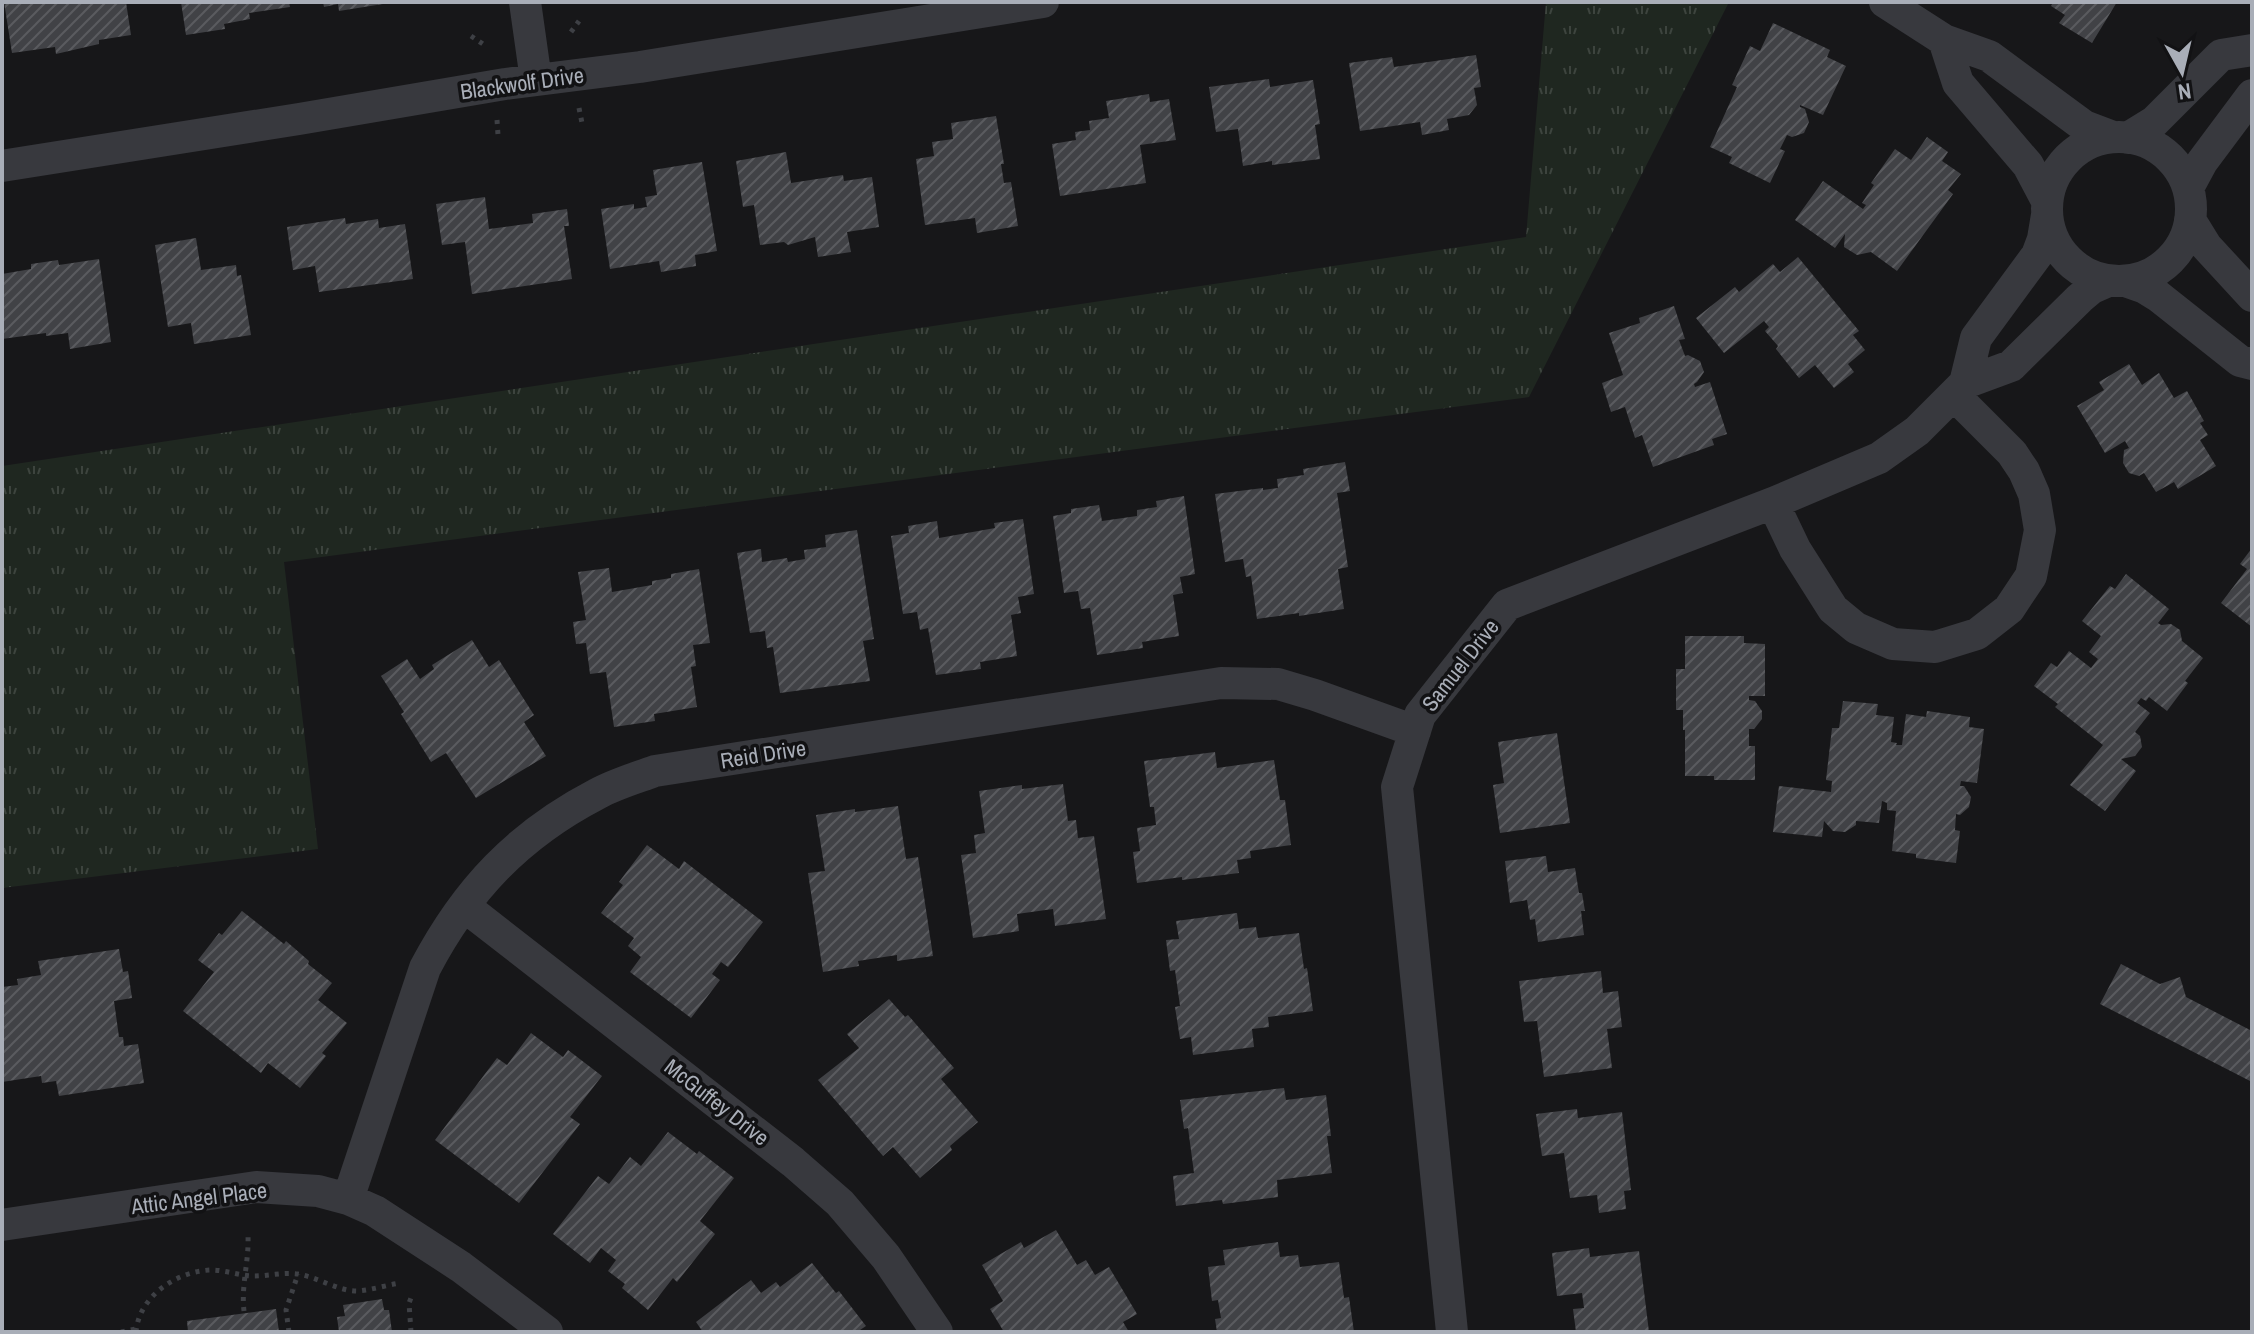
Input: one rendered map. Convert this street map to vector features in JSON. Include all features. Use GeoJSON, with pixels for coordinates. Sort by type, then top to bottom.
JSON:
{"type":"FeatureCollection","features":[{"type":"Feature","properties":{"kind":"street"},"geometry":{"type":"LineString","coordinates":[[525,2],[536,80]]}},
{"type":"Feature","properties":{"kind":"street","name":"Blackwolf Drive"},"geometry":{"type":"LineString","coordinates":[[2,166],[1043,2]]}},
{"type":"Feature","properties":{"kind":"street"},"geometry":{"type":"LineString","coordinates":[[1885,2],[1944,40],[1989,56],[2084,126],[2148,143],[2180,169],[2191,204],[2183,243],[2168,261],[2148,275],[2117,281]]}},
{"type":"Feature","properties":{"kind":"street"},"geometry":{"type":"LineString","coordinates":[[1944,40],[1958,83],[2028,165],[2047,208],[2052,239],[2066,259],[2085,273],[2145,288],[2240,361],[2252,364]]}},
{"type":"Feature","properties":{"kind":"street"},"geometry":{"type":"LineString","coordinates":[[1773,503],[1795,549],[1833,609],[1856,628],[1893,644],[1935,647],[1977,634],[2009,609],[2031,576],[2040,530],[2034,494],[2024,471],[1960,389],[1976,338],[2037,255],[2043,239],[2053,178],[2068,157],[2089,143],[2120,137],[2154,122],[2221,55],[2252,50]]}},
{"type":"Feature","properties":{"kind":"street"},"geometry":{"type":"LineString","coordinates":[[2188,188],[2202,162],[2252,95]]}},
{"type":"Feature","properties":{"kind":"street"},"geometry":{"type":"LineString","coordinates":[[2190,220],[2206,246],[2252,296]]}},
{"type":"Feature","properties":{"kind":"street","name":"Samuel Drive"},"geometry":{"type":"LineString","coordinates":[[1452,1332],[1397,787],[1420,715],[1507,605],[1773,503],[1879,458],[1917,431],[1960,389],[2011,366],[2092,288],[2117,281]]}},
{"type":"Feature","properties":{"kind":"street","name":"Reid Drive"},"geometry":{"type":"LineString","coordinates":[[348,1199],[425,968],[440,939],[491,871],[543,825],[599,792],[655,771],[1221,683],[1278,684],[1415,731]]}},
{"type":"Feature","properties":{"kind":"street","name":"McGuffey Drive"},"geometry":{"type":"LineString","coordinates":[[464,906],[780,1152],[840,1203],[886,1257],[937,1332]]}},
{"type":"Feature","properties":{"kind":"street","name":"Attic Angel Place"},"geometry":{"type":"LineString","coordinates":[[2,1225],[256,1187],[318,1191],[375,1211],[461,1267],[547,1332]]}},
{"type":"Feature","properties":{"kind":"path"},"geometry":{"type":"LineString","coordinates":[[571,32],[579,21]]}},
{"type":"Feature","properties":{"kind":"path"},"geometry":{"type":"LineString","coordinates":[[471,36],[486,46]]}},
{"type":"Feature","properties":{"kind":"path"},"geometry":{"type":"LineString","coordinates":[[497,118],[498,135]]}},
{"type":"Feature","properties":{"kind":"path"},"geometry":{"type":"LineString","coordinates":[[244,1311],[242,1289],[248,1236]]}},
{"type":"Feature","properties":{"kind":"path"},"geometry":{"type":"LineString","coordinates":[[121,1332],[136,1331],[143,1308],[175,1279],[208,1270],[244,1275],[298,1274],[355,1291],[400,1283]]}},
{"type":"Feature","properties":{"kind":"path"},"geometry":{"type":"LineString","coordinates":[[289,1332],[286,1310],[298,1274]]}},
{"type":"Feature","properties":{"kind":"path"},"geometry":{"type":"LineString","coordinates":[[411,1332],[409,1303],[413,1293]]}},
{"type":"Feature","properties":{"kind":"green space"},"geometry":{"type":"Polygon","coordinates":[[[1546,2],[1729,2],[1529,397],[284,562],[318,849],[2,888],[2,466],[1526,237],[1546,2]]]}},
{"type":"Feature","properties":{"kind":"building"},"geometry":{"type":"Polygon","coordinates":[[[4,2],[126,2],[131,35],[99,40],[99,44],[56,54],[55,47],[12,53],[4,2]]]}},
{"type":"Feature","properties":{"kind":"building"},"geometry":{"type":"Polygon","coordinates":[[[181,2],[289,2],[290,7],[249,13],[250,19],[224,24],[225,29],[186,35],[181,2]]]}},
{"type":"Feature","properties":{"kind":"building"},"geometry":{"type":"Polygon","coordinates":[[[323,2],[383,4],[339,11],[338,4],[324,7],[323,2]]]}},
{"type":"Feature","properties":{"kind":"building"},"geometry":{"type":"Polygon","coordinates":[[[2053,2],[2117,2],[2092,43],[2059,23],[2065,15],[2051,6],[2053,2]]]}},
{"type":"Feature","properties":{"kind":"building"},"geometry":{"type":"Polygon","coordinates":[[[1773,23],[1830,50],[1827,57],[1846,66],[1823,115],[1800,105],[1805,109],[1809,122],[1804,133],[1792,137],[1787,135],[1780,149],[1785,151],[1770,183],[1729,163],[1732,157],[1710,147],[1737,87],[1732,85],[1750,46],[1760,51],[1773,23]]]}},
{"type":"Feature","properties":{"kind":"building"},"geometry":{"type":"Polygon","coordinates":[[[1476,55],[1481,87],[1474,88],[1477,105],[1469,115],[1447,119],[1449,130],[1422,135],[1420,122],[1360,131],[1349,63],[1392,57],[1394,67],[1476,55]]]}},
{"type":"Feature","properties":{"kind":"building"},"geometry":{"type":"Polygon","coordinates":[[[1269,79],[1270,87],[1313,80],[1320,124],[1315,125],[1320,159],[1243,166],[1238,129],[1216,132],[1209,87],[1269,79]]]}},
{"type":"Feature","properties":{"kind":"building"},"geometry":{"type":"Polygon","coordinates":[[[1149,94],[1150,102],[1169,99],[1176,140],[1140,145],[1146,183],[1060,196],[1052,144],[1076,140],[1075,132],[1090,130],[1089,121],[1109,118],[1106,101],[1149,94]]]}},
{"type":"Feature","properties":{"kind":"building"},"geometry":{"type":"Polygon","coordinates":[[[996,116],[1004,183],[1011,182],[1018,226],[977,233],[975,218],[925,225],[916,159],[934,156],[932,142],[953,139],[951,123],[996,116]]]}},
{"type":"Feature","properties":{"kind":"building"},"geometry":{"type":"Polygon","coordinates":[[[1927,137],[1948,152],[1942,161],[1961,174],[1948,190],[1953,194],[1897,271],[1871,252],[1857,255],[1844,247],[1845,234],[1835,248],[1795,220],[1823,181],[1863,209],[1866,205],[1862,203],[1874,185],[1871,183],[1895,149],[1911,160],[1927,137]]]}},
{"type":"Feature","properties":{"kind":"building"},"geometry":{"type":"Polygon","coordinates":[[[786,152],[791,183],[843,175],[844,181],[872,177],[879,227],[847,232],[851,252],[818,257],[815,237],[788,245],[784,242],[760,245],[754,205],[743,207],[736,161],[786,152]]]}},
{"type":"Feature","properties":{"kind":"building"},"geometry":{"type":"Polygon","coordinates":[[[702,162],[717,251],[695,255],[696,266],[661,272],[659,261],[610,269],[601,209],[634,204],[634,209],[647,207],[645,197],[657,195],[653,170],[702,162]]]}},
{"type":"Feature","properties":{"kind":"building"},"geometry":{"type":"Polygon","coordinates":[[[485,197],[489,229],[533,223],[532,214],[567,209],[569,226],[564,226],[572,279],[472,294],[465,242],[442,245],[436,204],[485,197]]]}},
{"type":"Feature","properties":{"kind":"building"},"geometry":{"type":"Polygon","coordinates":[[[345,218],[346,224],[378,219],[379,228],[405,224],[413,279],[319,292],[315,266],[293,270],[287,227],[345,218]]]}},
{"type":"Feature","properties":{"kind":"building"},"geometry":{"type":"Polygon","coordinates":[[[196,238],[201,270],[236,265],[237,276],[241,275],[251,335],[194,344],[191,323],[168,327],[155,245],[196,238]]]}},
{"type":"Feature","properties":{"kind":"building"},"geometry":{"type":"Polygon","coordinates":[[[1798,257],[1859,331],[1853,335],[1865,350],[1848,364],[1854,372],[1834,388],[1815,365],[1799,378],[1776,349],[1778,346],[1765,331],[1769,327],[1764,321],[1724,353],[1696,318],[1735,287],[1739,292],[1773,264],[1780,272],[1798,257]]]}},
{"type":"Feature","properties":{"kind":"building"},"geometry":{"type":"Polygon","coordinates":[[[99,259],[111,342],[70,349],[68,333],[2,339],[2,274],[31,269],[31,264],[58,260],[59,265],[99,259]]]}},
{"type":"Feature","properties":{"kind":"building"},"geometry":{"type":"Polygon","coordinates":[[[1674,306],[1685,339],[1679,340],[1685,356],[1700,361],[1704,372],[1694,384],[1695,387],[1710,382],[1727,434],[1712,439],[1714,445],[1653,467],[1642,435],[1635,438],[1625,407],[1611,412],[1602,383],[1623,375],[1609,333],[1640,323],[1639,318],[1674,306]]]}},
{"type":"Feature","properties":{"kind":"building"},"geometry":{"type":"Polygon","coordinates":[[[2129,364],[2142,385],[2159,373],[2174,398],[2187,391],[2204,421],[2200,423],[2208,435],[2200,440],[2216,466],[2178,489],[2174,482],[2156,492],[2144,473],[2139,476],[2129,473],[2123,463],[2124,450],[2129,448],[2125,441],[2105,453],[2077,406],[2104,390],[2099,382],[2129,364]]]}},
{"type":"Feature","properties":{"kind":"building"},"geometry":{"type":"Polygon","coordinates":[[[1345,462],[1350,491],[1337,493],[1348,567],[1338,569],[1344,609],[1257,619],[1251,576],[1246,577],[1243,559],[1225,562],[1215,494],[1278,488],[1277,479],[1304,475],[1303,469],[1345,462]]]}},
{"type":"Feature","properties":{"kind":"building"},"geometry":{"type":"Polygon","coordinates":[[[1184,496],[1195,574],[1180,577],[1183,593],[1173,595],[1179,636],[1142,642],[1143,648],[1097,655],[1090,608],[1081,609],[1078,591],[1064,593],[1053,516],[1071,513],[1071,509],[1099,505],[1102,521],[1137,516],[1137,510],[1157,507],[1156,501],[1184,496]]]}},
{"type":"Feature","properties":{"kind":"building"},"geometry":{"type":"Polygon","coordinates":[[[1023,519],[1034,594],[1018,597],[1021,613],[1011,615],[1017,656],[980,662],[981,669],[936,675],[928,628],[920,630],[917,612],[903,614],[891,536],[909,533],[908,526],[937,521],[939,538],[995,528],[994,523],[1023,519]]]}},
{"type":"Feature","properties":{"kind":"building"},"geometry":{"type":"Polygon","coordinates":[[[857,530],[874,639],[863,641],[870,681],[780,693],[773,647],[767,648],[765,631],[750,633],[737,553],[761,549],[762,562],[805,559],[804,550],[826,547],[825,535],[857,530]]]}},
{"type":"Feature","properties":{"kind":"building"},"geometry":{"type":"Polygon","coordinates":[[[2252,548],[2252,627],[2221,603],[2247,569],[2240,564],[2252,548]]]}},
{"type":"Feature","properties":{"kind":"building"},"geometry":{"type":"Polygon","coordinates":[[[609,568],[612,592],[652,585],[652,581],[671,578],[671,574],[699,569],[710,643],[693,645],[696,666],[691,667],[697,707],[654,714],[655,721],[614,727],[606,672],[590,674],[586,643],[576,644],[573,622],[586,620],[578,572],[609,568]]]}},
{"type":"Feature","properties":{"kind":"building"},"geometry":{"type":"Polygon","coordinates":[[[2126,574],[2169,609],[2158,623],[2171,624],[2180,630],[2182,641],[2203,658],[2167,711],[2149,697],[2146,701],[2141,698],[2137,703],[2150,713],[2135,732],[2140,736],[2142,747],[2135,756],[2121,759],[2136,771],[2105,811],[2070,785],[2103,745],[2034,686],[2051,663],[2057,667],[2069,651],[2091,668],[2098,659],[2089,652],[2101,636],[2082,621],[2110,586],[2115,589],[2126,574]]]}},
{"type":"Feature","properties":{"kind":"building"},"geometry":{"type":"Polygon","coordinates":[[[1685,636],[1744,636],[1744,643],[1765,644],[1765,696],[1749,696],[1749,700],[1755,701],[1762,711],[1762,719],[1754,729],[1749,729],[1749,746],[1755,746],[1755,780],[1685,776],[1685,730],[1683,710],[1676,710],[1676,669],[1685,669],[1685,636]]]}},
{"type":"Feature","properties":{"kind":"building"},"geometry":{"type":"Polygon","coordinates":[[[472,640],[489,667],[499,660],[534,715],[524,722],[546,756],[476,798],[446,753],[431,762],[381,676],[407,659],[420,679],[434,669],[432,665],[472,640]]]}},
{"type":"Feature","properties":{"kind":"building"},"geometry":{"type":"Polygon","coordinates":[[[1843,701],[1878,704],[1876,715],[1894,717],[1891,742],[1896,745],[1902,745],[1906,714],[1926,717],[1927,711],[1970,717],[1969,727],[1984,729],[1977,783],[1961,781],[1960,786],[1964,786],[1971,797],[1969,807],[1960,815],[1956,814],[1955,830],[1960,831],[1956,863],[1916,858],[1916,854],[1892,851],[1896,811],[1887,810],[1887,803],[1882,801],[1879,823],[1856,821],[1856,825],[1845,832],[1833,831],[1824,821],[1822,837],[1773,832],[1779,786],[1831,792],[1832,781],[1826,780],[1832,728],[1839,728],[1843,701]]]}},
{"type":"Feature","properties":{"kind":"building"},"geometry":{"type":"Polygon","coordinates":[[[1557,733],[1570,823],[1500,833],[1493,785],[1504,783],[1498,742],[1557,733]]]}},
{"type":"Feature","properties":{"kind":"building"},"geometry":{"type":"Polygon","coordinates":[[[1215,752],[1217,768],[1274,760],[1280,800],[1285,800],[1291,845],[1250,851],[1251,858],[1237,860],[1239,873],[1137,883],[1133,852],[1140,851],[1137,828],[1156,825],[1154,807],[1150,807],[1144,761],[1215,752]]]}},
{"type":"Feature","properties":{"kind":"building"},"geometry":{"type":"Polygon","coordinates":[[[1063,784],[1068,821],[1076,820],[1078,838],[1094,836],[1106,919],[1055,926],[1053,909],[1017,914],[1019,931],[973,938],[961,855],[976,853],[974,835],[985,833],[979,791],[1022,785],[1022,789],[1063,784]]]}},
{"type":"Feature","properties":{"kind":"building"},"geometry":{"type":"Polygon","coordinates":[[[898,806],[906,859],[918,857],[933,956],[897,961],[897,955],[858,961],[859,966],[823,972],[808,873],[825,871],[816,815],[898,806]]]}},
{"type":"Feature","properties":{"kind":"building"},"geometry":{"type":"Polygon","coordinates":[[[647,845],[679,869],[684,861],[763,922],[728,967],[721,962],[712,974],[720,980],[691,1018],[630,972],[641,957],[628,946],[634,938],[601,913],[623,885],[619,882],[647,845]]]}},
{"type":"Feature","properties":{"kind":"building"},"geometry":{"type":"Polygon","coordinates":[[[1546,856],[1548,872],[1575,868],[1585,911],[1581,911],[1584,935],[1538,942],[1535,919],[1530,920],[1527,900],[1510,903],[1505,861],[1546,856]]]}},
{"type":"Feature","properties":{"kind":"building"},"geometry":{"type":"Polygon","coordinates":[[[242,911],[284,944],[286,941],[332,983],[318,1000],[347,1023],[322,1053],[326,1056],[300,1088],[268,1063],[261,1073],[183,1011],[214,972],[198,960],[219,933],[222,935],[242,911]]]}},
{"type":"Feature","properties":{"kind":"building"},"geometry":{"type":"Polygon","coordinates":[[[1237,913],[1239,929],[1256,927],[1258,938],[1299,933],[1313,1011],[1268,1017],[1269,1027],[1252,1029],[1254,1047],[1193,1055],[1191,1037],[1180,1039],[1175,1007],[1180,1006],[1175,970],[1170,971],[1166,940],[1179,939],[1176,921],[1237,913]]]}},
{"type":"Feature","properties":{"kind":"building"},"geometry":{"type":"Polygon","coordinates":[[[119,949],[123,972],[128,971],[132,998],[114,1001],[119,1037],[123,1037],[124,1046],[138,1044],[144,1083],[59,1096],[56,1081],[42,1083],[41,1076],[2,1082],[2,987],[18,985],[17,979],[41,975],[38,961],[119,949]]]}},
{"type":"Feature","properties":{"kind":"building"},"geometry":{"type":"Polygon","coordinates":[[[2121,964],[2160,984],[2180,977],[2186,997],[2252,1031],[2252,1082],[2100,1004],[2121,964]]]}},
{"type":"Feature","properties":{"kind":"building"},"geometry":{"type":"Polygon","coordinates":[[[1601,971],[1603,993],[1618,991],[1622,1027],[1607,1029],[1612,1068],[1544,1077],[1537,1021],[1524,1022],[1519,981],[1601,971]]]}},
{"type":"Feature","properties":{"kind":"building"},"geometry":{"type":"Polygon","coordinates":[[[889,999],[905,1017],[908,1015],[954,1068],[941,1079],[978,1122],[920,1178],[893,1147],[883,1156],[818,1080],[859,1048],[847,1034],[889,999]]]}},
{"type":"Feature","properties":{"kind":"building"},"geometry":{"type":"Polygon","coordinates":[[[531,1033],[563,1057],[568,1050],[602,1076],[570,1117],[580,1124],[519,1203],[435,1140],[497,1058],[507,1065],[531,1033]]]}},
{"type":"Feature","properties":{"kind":"building"},"geometry":{"type":"Polygon","coordinates":[[[1284,1088],[1286,1100],[1326,1095],[1332,1173],[1277,1180],[1278,1197],[1176,1206],[1173,1176],[1194,1173],[1188,1128],[1184,1129],[1180,1100],[1284,1088]]]}},
{"type":"Feature","properties":{"kind":"building"},"geometry":{"type":"Polygon","coordinates":[[[1577,1109],[1578,1118],[1622,1112],[1631,1190],[1624,1191],[1626,1209],[1599,1213],[1597,1195],[1570,1198],[1564,1153],[1542,1156],[1536,1114],[1577,1109]]]}},
{"type":"Feature","properties":{"kind":"building"},"geometry":{"type":"Polygon","coordinates":[[[668,1132],[734,1178],[700,1221],[715,1234],[677,1282],[673,1278],[648,1310],[622,1288],[625,1284],[608,1271],[616,1260],[601,1248],[590,1263],[553,1234],[598,1176],[609,1184],[630,1157],[641,1166],[668,1132]]]}},
{"type":"Feature","properties":{"kind":"building"},"geometry":{"type":"Polygon","coordinates":[[[1056,1230],[1077,1265],[1086,1260],[1095,1275],[1109,1267],[1137,1314],[1123,1322],[1129,1332],[1004,1332],[990,1309],[1003,1301],[982,1265],[1021,1242],[1024,1248],[1056,1230]]]}},
{"type":"Feature","properties":{"kind":"building"},"geometry":{"type":"Polygon","coordinates":[[[1278,1242],[1280,1257],[1298,1255],[1300,1267],[1339,1262],[1344,1298],[1349,1297],[1354,1332],[1217,1332],[1215,1319],[1221,1318],[1218,1300],[1212,1301],[1208,1267],[1225,1265],[1223,1250],[1278,1242]]]}},
{"type":"Feature","properties":{"kind":"building"},"geometry":{"type":"Polygon","coordinates":[[[1589,1248],[1590,1257],[1639,1251],[1649,1332],[1576,1332],[1573,1309],[1584,1308],[1582,1293],[1557,1296],[1552,1253],[1589,1248]]]}},
{"type":"Feature","properties":{"kind":"building"},"geometry":{"type":"Polygon","coordinates":[[[812,1263],[866,1326],[857,1332],[703,1332],[696,1322],[751,1280],[761,1293],[776,1282],[780,1287],[812,1263]]]}},
{"type":"Feature","properties":{"kind":"building"},"geometry":{"type":"Polygon","coordinates":[[[382,1299],[384,1310],[389,1310],[392,1332],[339,1332],[337,1317],[345,1316],[343,1305],[382,1299]]]}},
{"type":"Feature","properties":{"kind":"building"},"geometry":{"type":"Polygon","coordinates":[[[276,1309],[279,1332],[188,1332],[187,1321],[276,1309]]]}}]}
